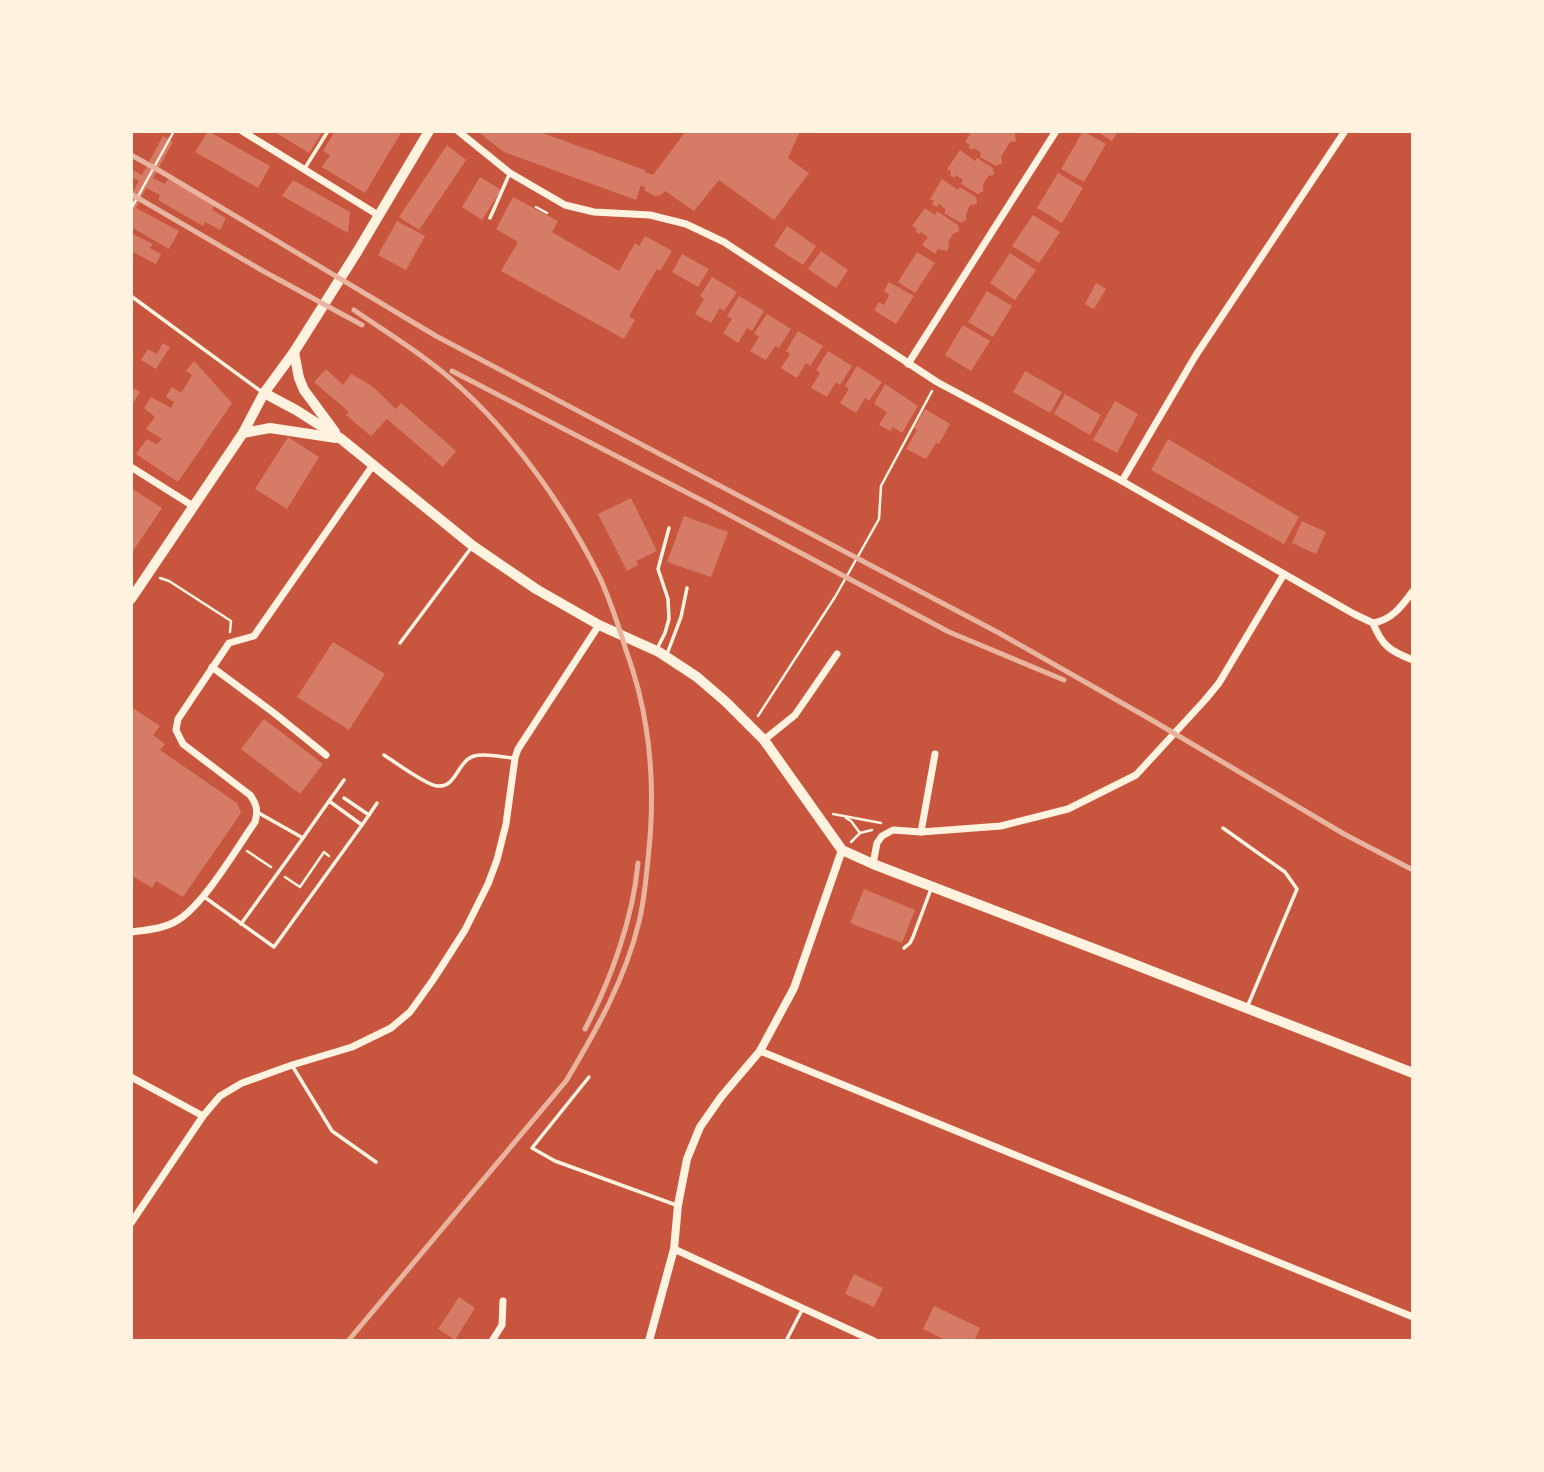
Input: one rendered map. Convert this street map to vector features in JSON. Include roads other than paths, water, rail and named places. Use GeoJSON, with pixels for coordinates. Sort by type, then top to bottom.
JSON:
{"type":"FeatureCollection","features":[{"type":"Feature","properties":{"kind":"main road"},"geometry":{"type":"LineString","coordinates":[[131,599],[243,433],[264,393],[294,352],[357,252],[429,131]]}},
{"type":"Feature","properties":{"kind":"main road"},"geometry":{"type":"LineString","coordinates":[[294,352],[304,390],[340,438]]}},
{"type":"Feature","properties":{"kind":"main road"},"geometry":{"type":"LineString","coordinates":[[264,393],[340,438],[473,547],[536,589],[599,625],[660,653],[697,677],[764,740],[842,850],[1413,1073]]}},
{"type":"Feature","properties":{"kind":"main road"},"geometry":{"type":"LineString","coordinates":[[243,433],[270,428],[340,438]]}},
{"type":"Feature","properties":{"kind":"street"},"geometry":{"type":"LineString","coordinates":[[242,131],[379,215]]}},
{"type":"Feature","properties":{"kind":"street"},"geometry":{"type":"LineString","coordinates":[[458,131],[510,173],[565,205],[594,212],[650,215],[686,224],[723,242],[937,382],[1122,481],[1354,614],[1373,623],[1384,621],[1398,611],[1413,591]]}},
{"type":"Feature","properties":{"kind":"street"},"geometry":{"type":"LineString","coordinates":[[1122,481],[1196,355],[1345,131]]}},
{"type":"Feature","properties":{"kind":"street"},"geometry":{"type":"LineString","coordinates":[[908,364],[1053,132]]}},
{"type":"Feature","properties":{"kind":"street"},"geometry":{"type":"LineString","coordinates":[[131,932],[157,929],[178,921],[203,896],[255,822],[257,813],[250,795],[183,744],[176,730],[178,719],[229,643],[254,636],[373,465]]}},
{"type":"Feature","properties":{"kind":"street"},"geometry":{"type":"LineString","coordinates":[[131,467],[193,506]]}},
{"type":"Feature","properties":{"kind":"street"},"geometry":{"type":"LineString","coordinates":[[873,864],[877,843],[882,836],[893,830],[921,832],[1000,826],[1068,809],[1136,775],[1219,683],[1284,574]]}},
{"type":"Feature","properties":{"kind":"street"},"geometry":{"type":"LineString","coordinates":[[1373,623],[1378,637],[1394,653],[1413,660]]}},
{"type":"Feature","properties":{"kind":"street"},"geometry":{"type":"LineString","coordinates":[[131,1223],[203,1116],[220,1096],[242,1083],[352,1047],[391,1028],[410,1012],[466,930],[498,860],[518,749],[599,625]]}},
{"type":"Feature","properties":{"kind":"street"},"geometry":{"type":"LineString","coordinates":[[764,740],[795,715],[837,654]]}},
{"type":"Feature","properties":{"kind":"street"},"geometry":{"type":"LineString","coordinates":[[212,667],[326,755]]}},
{"type":"Feature","properties":{"kind":"street"},"geometry":{"type":"LineString","coordinates":[[921,832],[935,754]]}},
{"type":"Feature","properties":{"kind":"street"},"geometry":{"type":"LineString","coordinates":[[649,1341],[674,1249],[678,1205],[687,1159],[700,1127],[721,1097],[760,1051],[794,988],[842,850]]}},
{"type":"Feature","properties":{"kind":"street"},"geometry":{"type":"LineString","coordinates":[[760,1051],[1413,1317]]}},
{"type":"Feature","properties":{"kind":"street"},"geometry":{"type":"LineString","coordinates":[[131,1077],[203,1116]]}},
{"type":"Feature","properties":{"kind":"street"},"geometry":{"type":"LineString","coordinates":[[674,1249],[874,1341]]}},
{"type":"Feature","properties":{"kind":"street"},"geometry":{"type":"LineString","coordinates":[[492,1341],[502,1325],[503,1301]]}},
{"type":"Feature","properties":{"kind":"lane"},"geometry":{"type":"LineString","coordinates":[[304,170],[328,131]]}},
{"type":"Feature","properties":{"kind":"lane"},"geometry":{"type":"LineString","coordinates":[[490,218],[510,173]]}},
{"type":"Feature","properties":{"kind":"lane"},"geometry":{"type":"LineString","coordinates":[[131,296],[264,393]]}},
{"type":"Feature","properties":{"kind":"lane"},"geometry":{"type":"LineString","coordinates":[[660,653],[669,619],[668,599],[658,569],[669,528]]}},
{"type":"Feature","properties":{"kind":"lane"},"geometry":{"type":"LineString","coordinates":[[400,643],[473,547]]}},
{"type":"Feature","properties":{"kind":"lane"},"geometry":{"type":"LineString","coordinates":[[660,653],[681,617],[687,588]]}},
{"type":"Feature","properties":{"kind":"lane"},"geometry":{"type":"LineString","coordinates":[[384,755],[430,784],[440,786],[449,783],[462,765],[474,756],[515,758]]}},
{"type":"Feature","properties":{"kind":"lane"},"geometry":{"type":"LineString","coordinates":[[241,924],[344,780]]}},
{"type":"Feature","properties":{"kind":"lane"},"geometry":{"type":"LineString","coordinates":[[344,798],[369,815]]}},
{"type":"Feature","properties":{"kind":"lane"},"geometry":{"type":"LineString","coordinates":[[329,801],[362,825]]}},
{"type":"Feature","properties":{"kind":"lane"},"geometry":{"type":"LineString","coordinates":[[203,896],[274,947],[377,803]]}},
{"type":"Feature","properties":{"kind":"lane"},"geometry":{"type":"LineString","coordinates":[[257,813],[303,838]]}},
{"type":"Feature","properties":{"kind":"lane"},"geometry":{"type":"LineString","coordinates":[[1223,828],[1285,872],[1297,889],[1247,1007]]}},
{"type":"Feature","properties":{"kind":"lane"},"geometry":{"type":"LineString","coordinates":[[904,948],[913,937],[932,887]]}},
{"type":"Feature","properties":{"kind":"lane"},"geometry":{"type":"LineString","coordinates":[[292,1065],[332,1131],[376,1162]]}},
{"type":"Feature","properties":{"kind":"lane"},"geometry":{"type":"LineString","coordinates":[[590,1077],[532,1148],[555,1161],[678,1205]]}},
{"type":"Feature","properties":{"kind":"lane"},"geometry":{"type":"LineString","coordinates":[[786,1341],[803,1308]]}},
{"type":"Feature","properties":{"kind":"railway"},"geometry":{"type":"LineString","coordinates":[[131,155],[436,336],[999,633],[1344,834],[1413,870]]}},
{"type":"Feature","properties":{"kind":"railway"},"geometry":{"type":"LineString","coordinates":[[131,194],[362,325]]}},
{"type":"Feature","properties":{"kind":"railway"},"geometry":{"type":"LineString","coordinates":[[348,1341],[566,1081],[588,1043],[618,985],[639,922],[646,883],[651,810],[648,744],[635,678],[605,589],[573,528],[540,478],[482,408],[436,367],[354,310]]}},
{"type":"Feature","properties":{"kind":"railway"},"geometry":{"type":"LineString","coordinates":[[452,371],[949,632],[1064,680]]}},
{"type":"Feature","properties":{"kind":"railway"},"geometry":{"type":"LineString","coordinates":[[585,1029],[604,990],[626,927],[638,863]]}}]}
